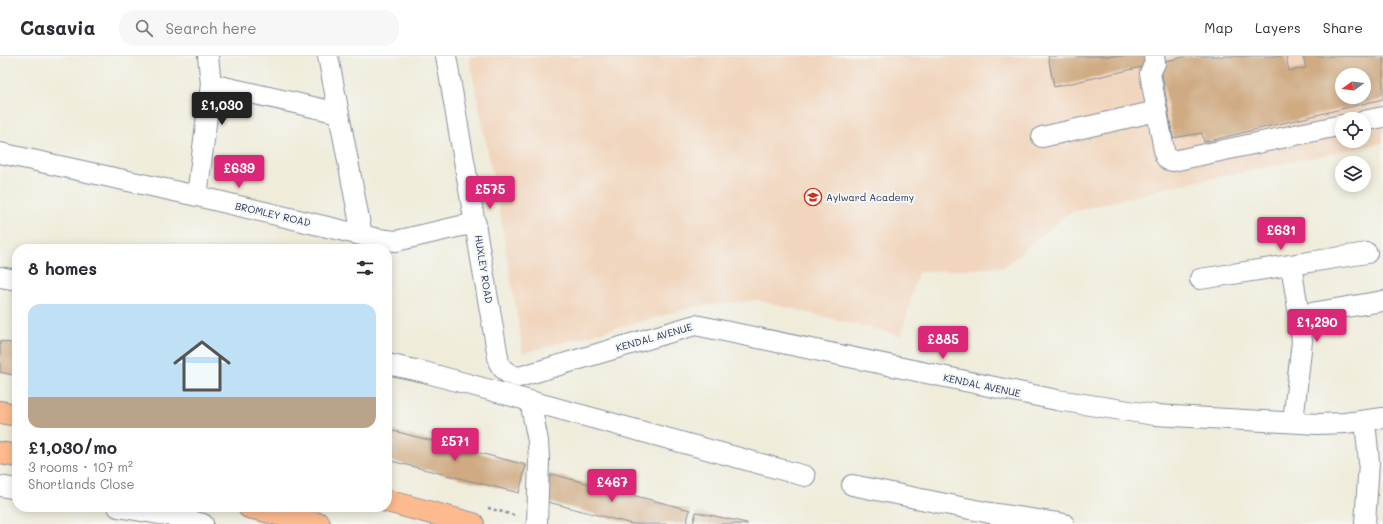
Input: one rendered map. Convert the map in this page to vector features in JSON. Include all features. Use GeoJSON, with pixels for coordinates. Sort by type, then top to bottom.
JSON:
{"type":"FeatureCollection","features":[{"type":"Feature","properties":{"kind":"highway"},"geometry":{"type":"LineString","coordinates":[[0,412],[12,414]]}},
{"type":"Feature","properties":{"kind":"highway"},"geometry":{"type":"LineString","coordinates":[[0,453],[12,455]]}},
{"type":"Feature","properties":{"kind":"highway"},"geometry":{"type":"LineString","coordinates":[[392,502],[473,524]]}},
{"type":"Feature","properties":{"kind":"highway"},"geometry":{"type":"LineString","coordinates":[[270,512],[320,524]]}},
{"type":"Feature","properties":{"kind":"street"},"geometry":{"type":"LineString","coordinates":[[197,196],[211,84],[208,56]]}},
{"type":"Feature","properties":{"kind":"street"},"geometry":{"type":"LineString","coordinates":[[328,56],[362,235]]}},
{"type":"Feature","properties":{"kind":"street","name":"HUXLEY ROAD"},"geometry":{"type":"LineString","coordinates":[[446,56],[499,363],[504,371],[519,377]]}},
{"type":"Feature","properties":{"kind":"street"},"geometry":{"type":"LineString","coordinates":[[1154,56],[1155,63],[1150,73],[1165,156],[1168,160],[1173,161],[1335,126]]}},
{"type":"Feature","properties":{"kind":"street"},"geometry":{"type":"LineString","coordinates":[[211,84],[339,113]]}},
{"type":"Feature","properties":{"kind":"street"},"geometry":{"type":"LineString","coordinates":[[1042,136],[1157,111]]}},
{"type":"Feature","properties":{"kind":"street"},"geometry":{"type":"LineString","coordinates":[[1371,119],[1383,116]]}},
{"type":"Feature","properties":{"kind":"street","name":"BROMLEY ROAD"},"geometry":{"type":"LineString","coordinates":[[0,154],[197,196],[378,239],[396,241],[476,224]]}},
{"type":"Feature","properties":{"kind":"street"},"geometry":{"type":"LineString","coordinates":[[1200,279],[1366,253]]}},
{"type":"Feature","properties":{"kind":"street"},"geometry":{"type":"LineString","coordinates":[[1291,265],[1300,315],[1302,341],[1294,422]]}},
{"type":"Feature","properties":{"kind":"street"},"geometry":{"type":"LineString","coordinates":[[0,277],[12,279]]}},
{"type":"Feature","properties":{"kind":"street"},"geometry":{"type":"LineString","coordinates":[[1300,315],[1383,301]]}},
{"type":"Feature","properties":{"kind":"street","name":"KENDAL AVENUE"},"geometry":{"type":"LineString","coordinates":[[519,377],[695,325],[1057,400],[1155,415],[1318,424],[1345,423],[1374,419]]}},
{"type":"Feature","properties":{"kind":"street"},"geometry":{"type":"LineString","coordinates":[[392,365],[530,401],[805,476]]}},
{"type":"Feature","properties":{"kind":"street"},"geometry":{"type":"LineString","coordinates":[[530,401],[538,441],[539,460],[537,524]]}},
{"type":"Feature","properties":{"kind":"street"},"geometry":{"type":"LineString","coordinates":[[1365,524],[1369,462],[1374,419]]}},
{"type":"Feature","properties":{"kind":"street"},"geometry":{"type":"LineString","coordinates":[[852,485],[989,519],[1064,524]]}},
{"type":"Feature","properties":{"kind":"street"},"geometry":{"type":"LineString","coordinates":[[0,486],[12,488]]}},
{"type":"Feature","properties":{"kind":"street"},"geometry":{"type":"LineString","coordinates":[[147,512],[203,524]]}},
{"type":"Feature","properties":{"kind":"shaded area","name":"Aylward Academy"},"geometry":{"type":"Polygon","coordinates":[[[469,56],[1383,56],[1383,143],[1371,145],[1371,112],[1335,112],[1335,148],[1359,148],[1169,187],[1069,213],[1004,267],[918,272],[901,336],[757,300],[694,307],[523,353],[499,208],[469,56]]]}},
{"type":"Feature","properties":{"kind":"building"},"geometry":{"type":"Polygon","coordinates":[[[1048,56],[1150,56],[1151,65],[1054,87],[1048,56]]]}},
{"type":"Feature","properties":{"kind":"building"},"geometry":{"type":"Polygon","coordinates":[[[1189,56],[1286,56],[1289,71],[1306,68],[1303,56],[1383,56],[1383,99],[1371,102],[1371,68],[1335,68],[1335,104],[1362,104],[1204,142],[1202,133],[1173,138],[1160,62],[1189,56]]]}},
{"type":"Feature","properties":{"kind":"building"},"geometry":{"type":"Polygon","coordinates":[[[0,341],[12,343],[12,375],[0,372],[0,341]]]}},
{"type":"Feature","properties":{"kind":"building"},"geometry":{"type":"Polygon","coordinates":[[[392,431],[526,465],[519,493],[392,461],[392,431]]]}},
{"type":"Feature","properties":{"kind":"building"},"geometry":{"type":"Polygon","coordinates":[[[551,474],[690,510],[686,524],[632,524],[544,501],[551,474]]]}},
{"type":"Feature","properties":{"kind":"building"},"geometry":{"type":"Polygon","coordinates":[[[696,512],[747,523],[747,524],[693,524],[696,512]]]}},
{"type":"Feature","properties":{"kind":"place","name":"Aylward Academy"},"geometry":{"type":"Point","coordinates":[813,197]}}]}
